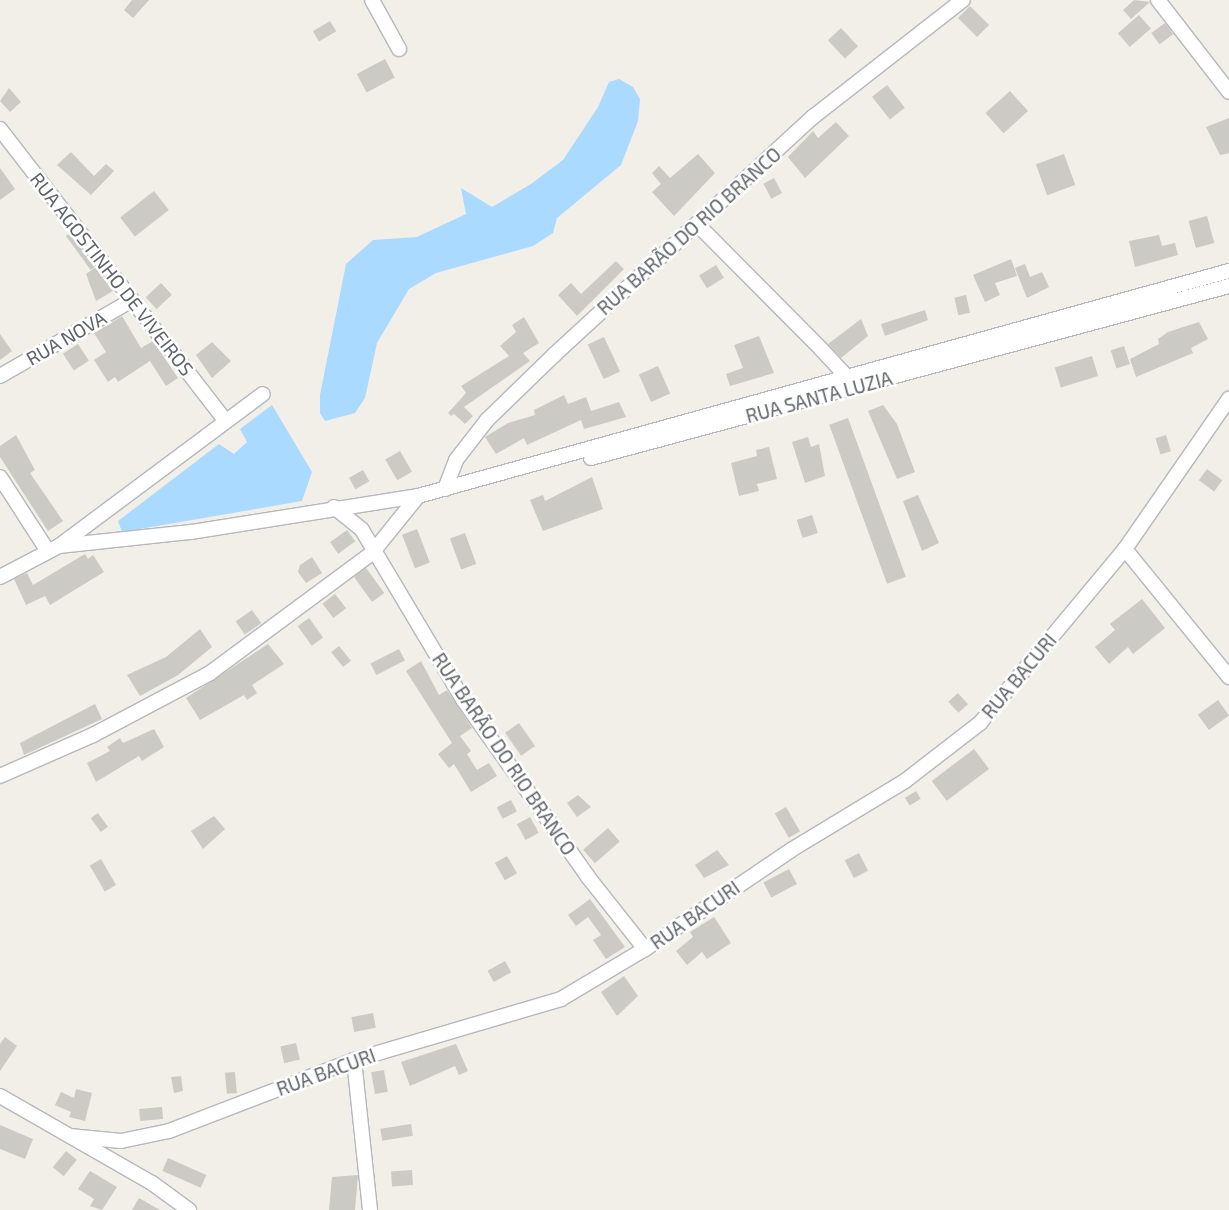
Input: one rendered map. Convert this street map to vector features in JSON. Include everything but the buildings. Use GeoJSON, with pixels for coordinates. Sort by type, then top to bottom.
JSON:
{"type":"FeatureCollection","features":[{"type":"Feature","properties":{"kind":"street"},"geometry":{"type":"LineString","coordinates":[[372,0],[399,48]]}},
{"type":"Feature","properties":{"kind":"street","name":"RUA BARÃO DO RIO BRANCO"},"geometry":{"type":"LineString","coordinates":[[446,489],[456,460],[487,420],[813,117],[963,0]]}},
{"type":"Feature","properties":{"kind":"street"},"geometry":{"type":"LineString","coordinates":[[1158,0],[1229,92]]}},
{"type":"Feature","properties":{"kind":"street","name":"RUA AGOSTINHO DE VIVEIROS"},"geometry":{"type":"LineString","coordinates":[[0,129],[225,420]]}},
{"type":"Feature","properties":{"kind":"street"},"geometry":{"type":"LineString","coordinates":[[697,224],[845,384]]}},
{"type":"Feature","properties":{"kind":"street","name":"RUA SANTA LUZIA"},"geometry":{"type":"LineString","coordinates":[[414,502],[845,384],[1229,271]]}},
{"type":"Feature","properties":{"kind":"street","name":"RUA SANTA LUZIA"},"geometry":{"type":"LineString","coordinates":[[414,502],[446,489],[845,384],[1229,286]]}},
{"type":"Feature","properties":{"kind":"street","name":"RUA NOVA"},"geometry":{"type":"LineString","coordinates":[[0,376],[132,300]]}},
{"type":"Feature","properties":{"kind":"street"},"geometry":{"type":"LineString","coordinates":[[0,577],[53,548],[225,420],[263,394]]}},
{"type":"Feature","properties":{"kind":"street","name":"RUA BACURI"},"geometry":{"type":"LineString","coordinates":[[0,1096],[70,1136],[120,1142],[169,1131],[354,1060],[561,999],[645,949],[961,740],[1125,549],[1229,399]]}},
{"type":"Feature","properties":{"kind":"street"},"geometry":{"type":"LineString","coordinates":[[0,477],[53,548]]}},
{"type":"Feature","properties":{"kind":"street"},"geometry":{"type":"LineString","coordinates":[[53,548],[191,532],[334,506],[414,502]]}},
{"type":"Feature","properties":{"kind":"street"},"geometry":{"type":"LineString","coordinates":[[0,776],[93,736],[210,673],[372,553],[414,502]]}},
{"type":"Feature","properties":{"kind":"street","name":"RUA BARÃO DO RIO BRANCO"},"geometry":{"type":"LineString","coordinates":[[334,506],[362,530],[372,553],[464,701],[588,876],[645,949]]}},
{"type":"Feature","properties":{"kind":"street"},"geometry":{"type":"LineString","coordinates":[[1125,549],[1229,677]]}},
{"type":"Feature","properties":{"kind":"street"},"geometry":{"type":"LineString","coordinates":[[354,1060],[370,1210]]}},
{"type":"Feature","properties":{"kind":"street"},"geometry":{"type":"LineString","coordinates":[[70,1136],[189,1210]]}},
{"type":"Feature","properties":{"kind":"water"},"geometry":{"type":"Polygon","coordinates":[[[619,79],[633,87],[640,99],[638,121],[621,165],[557,218],[553,233],[533,246],[436,273],[409,289],[377,343],[365,398],[355,413],[325,421],[320,413],[320,395],[346,264],[373,240],[417,237],[466,214],[461,188],[492,207],[531,184],[563,160],[598,107],[609,82],[619,79]]]}},
{"type":"Feature","properties":{"kind":"water"},"geometry":{"type":"Polygon","coordinates":[[[272,405],[312,472],[302,501],[122,532],[118,521],[219,444],[234,454],[247,442],[240,429],[272,405]]]}}]}
